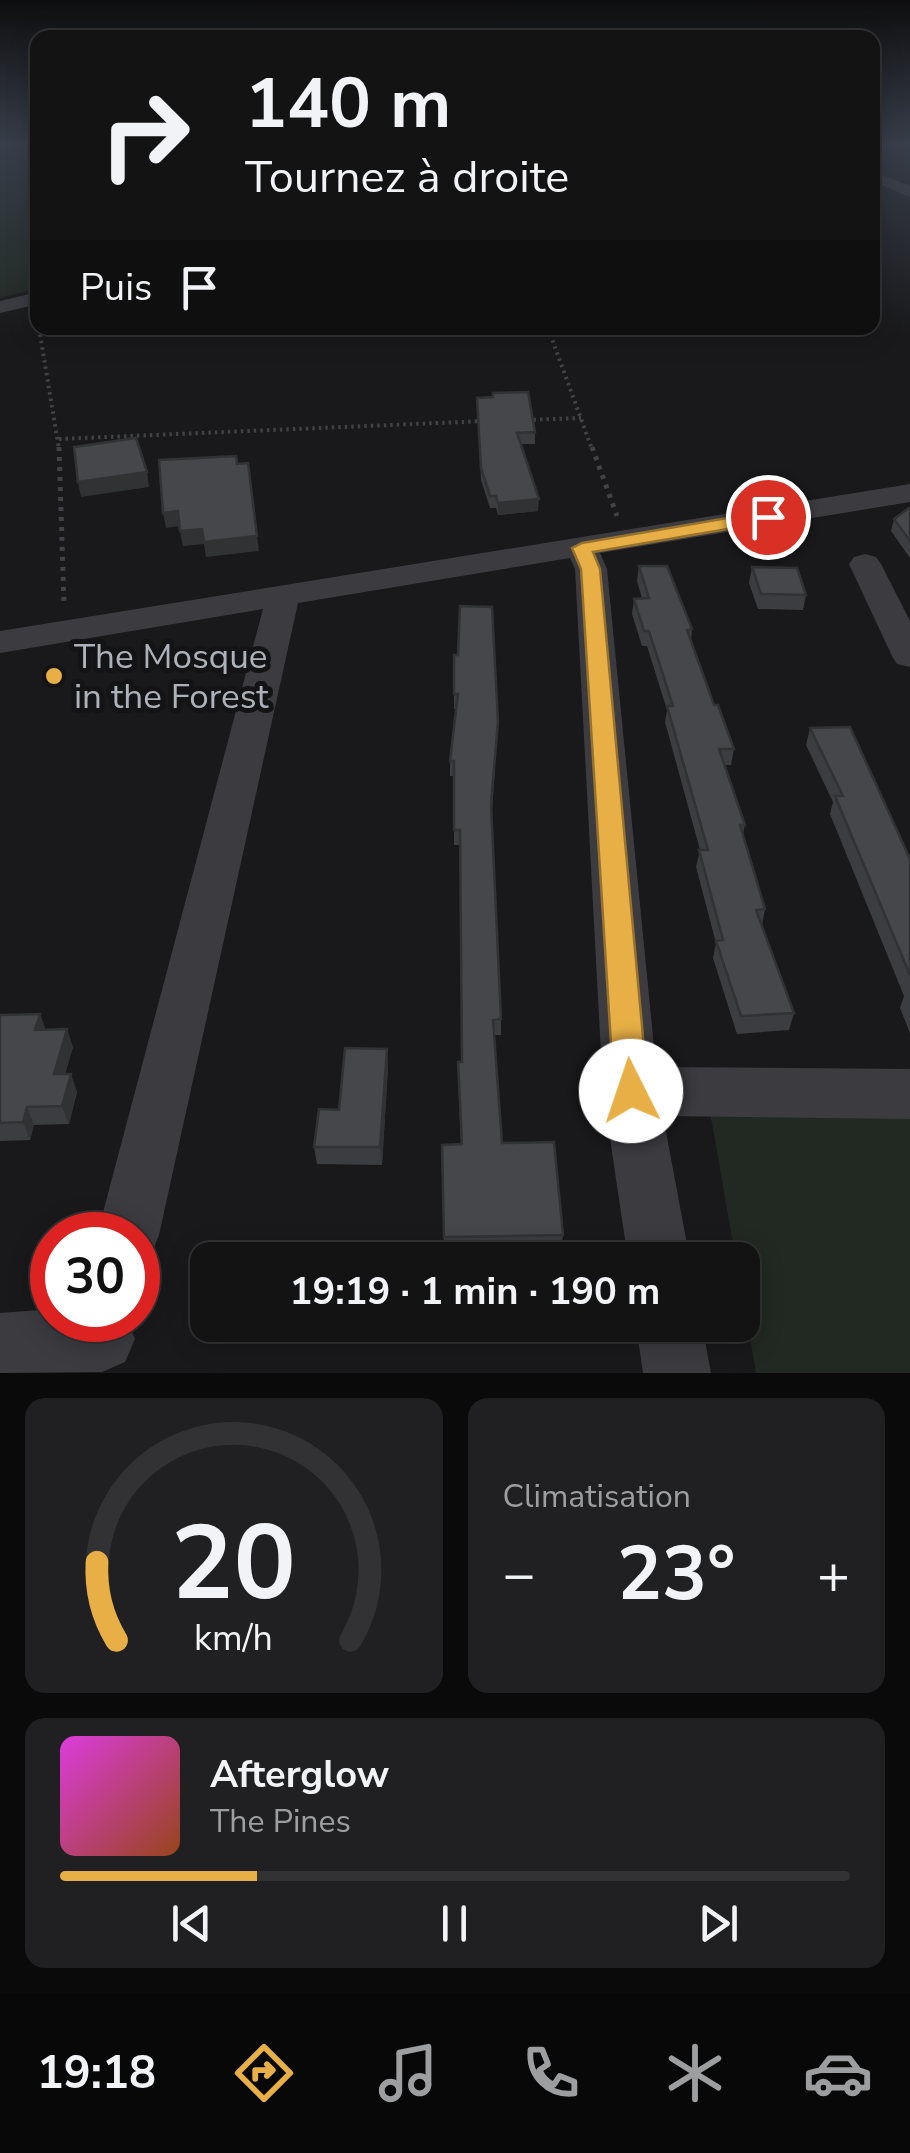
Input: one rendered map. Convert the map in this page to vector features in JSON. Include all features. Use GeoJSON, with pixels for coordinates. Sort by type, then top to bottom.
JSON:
{"type":"FeatureCollection","features":[{"type":"Feature","properties":{"kind":"street"},"geometry":{"type":"LineString","coordinates":[[0,308],[30,300]]}},
{"type":"Feature","properties":{"kind":"street"},"geometry":{"type":"LineString","coordinates":[[0,642],[910,493]]}},
{"type":"Feature","properties":{"kind":"street"},"geometry":{"type":"LineString","coordinates":[[582,548],[590,569],[631,1091],[656,1242]]}},
{"type":"Feature","properties":{"kind":"street"},"geometry":{"type":"LineString","coordinates":[[865,564],[910,656]]}},
{"type":"Feature","properties":{"kind":"street"},"geometry":{"type":"LineString","coordinates":[[134,1212],[283,595]]}},
{"type":"Feature","properties":{"kind":"street"},"geometry":{"type":"LineString","coordinates":[[631,1091],[910,1094]]}},
{"type":"Feature","properties":{"kind":"street"},"geometry":{"type":"LineString","coordinates":[[672,1342],[677,1373]]}},
{"type":"Feature","properties":{"kind":"street"},"geometry":{"type":"LineString","coordinates":[[0,1346],[101,1344]]}},
{"type":"Feature","properties":{"kind":"path"},"geometry":{"type":"LineString","coordinates":[[40,335],[58,439],[65,631]]}},
{"type":"Feature","properties":{"kind":"path"},"geometry":{"type":"LineString","coordinates":[[551,335],[626,541]]}},
{"type":"Feature","properties":{"kind":"path"},"geometry":{"type":"LineString","coordinates":[[523,420],[581,418]]}},
{"type":"Feature","properties":{"kind":"path"},"geometry":{"type":"LineString","coordinates":[[58,439],[503,421]]}},
{"type":"Feature","properties":{"kind":"shaded area"},"geometry":{"type":"Polygon","coordinates":[[[0,207],[30,207],[30,290],[0,298],[0,207]]]}},
{"type":"Feature","properties":{"kind":"shaded area"},"geometry":{"type":"Polygon","coordinates":[[[710,1112],[910,1116],[910,1373],[756,1373],[751,1342],[760,1342],[760,1242],[733,1242],[710,1112]]]}},
{"type":"Feature","properties":{"kind":"building"},"geometry":{"type":"Polygon","coordinates":[[[528,392],[535,432],[517,433],[539,499],[498,503],[496,496],[490,496],[481,468],[477,398],[493,397],[493,393],[528,392]]]}},
{"type":"Feature","properties":{"kind":"building"},"geometry":{"type":"Polygon","coordinates":[[[136,438],[147,472],[78,482],[74,447],[136,438]]]}},
{"type":"Feature","properties":{"kind":"building"},"geometry":{"type":"Polygon","coordinates":[[[236,456],[237,464],[248,463],[257,536],[204,542],[202,529],[180,531],[178,511],[163,513],[159,460],[236,456]]]}},
{"type":"Feature","properties":{"kind":"building"},"geometry":{"type":"Polygon","coordinates":[[[910,508],[910,541],[894,519],[910,508]]]}},
{"type":"Feature","properties":{"kind":"building"},"geometry":{"type":"Polygon","coordinates":[[[639,566],[667,566],[692,629],[687,630],[714,705],[718,705],[734,749],[719,749],[745,825],[740,825],[765,909],[756,910],[794,1013],[741,1016],[716,941],[723,940],[699,850],[708,850],[667,706],[673,706],[649,631],[644,631],[634,599],[649,598],[639,566]]]}},
{"type":"Feature","properties":{"kind":"building"},"geometry":{"type":"Polygon","coordinates":[[[752,567],[797,568],[806,595],[761,594],[752,567]]]}},
{"type":"Feature","properties":{"kind":"building"},"geometry":{"type":"Polygon","coordinates":[[[460,606],[492,607],[498,722],[491,804],[501,1019],[493,1020],[502,1143],[554,1142],[563,1235],[444,1237],[442,1145],[462,1144],[458,1062],[462,1062],[460,830],[454,830],[454,761],[450,761],[458,694],[454,694],[454,655],[458,655],[460,606]]]}},
{"type":"Feature","properties":{"kind":"building"},"geometry":{"type":"Polygon","coordinates":[[[850,727],[910,859],[910,975],[835,796],[843,796],[810,728],[850,727]]]}},
{"type":"Feature","properties":{"kind":"building"},"geometry":{"type":"Polygon","coordinates":[[[40,1014],[35,1030],[67,1029],[54,1074],[71,1074],[62,1106],[27,1107],[23,1122],[0,1123],[0,1015],[40,1014]]]}},
{"type":"Feature","properties":{"kind":"building"},"geometry":{"type":"Polygon","coordinates":[[[345,1048],[387,1049],[380,1147],[314,1147],[319,1109],[339,1110],[345,1048]]]}},
{"type":"Feature","properties":{"kind":"place","name":"The Mosque in the Forest"},"geometry":{"type":"Point","coordinates":[54,676]}},
{"type":"Feature","properties":{"kind":"route"},"geometry":{"type":"LineString","coordinates":[[631,1091],[590,569],[582,548],[768,517]]}}]}
